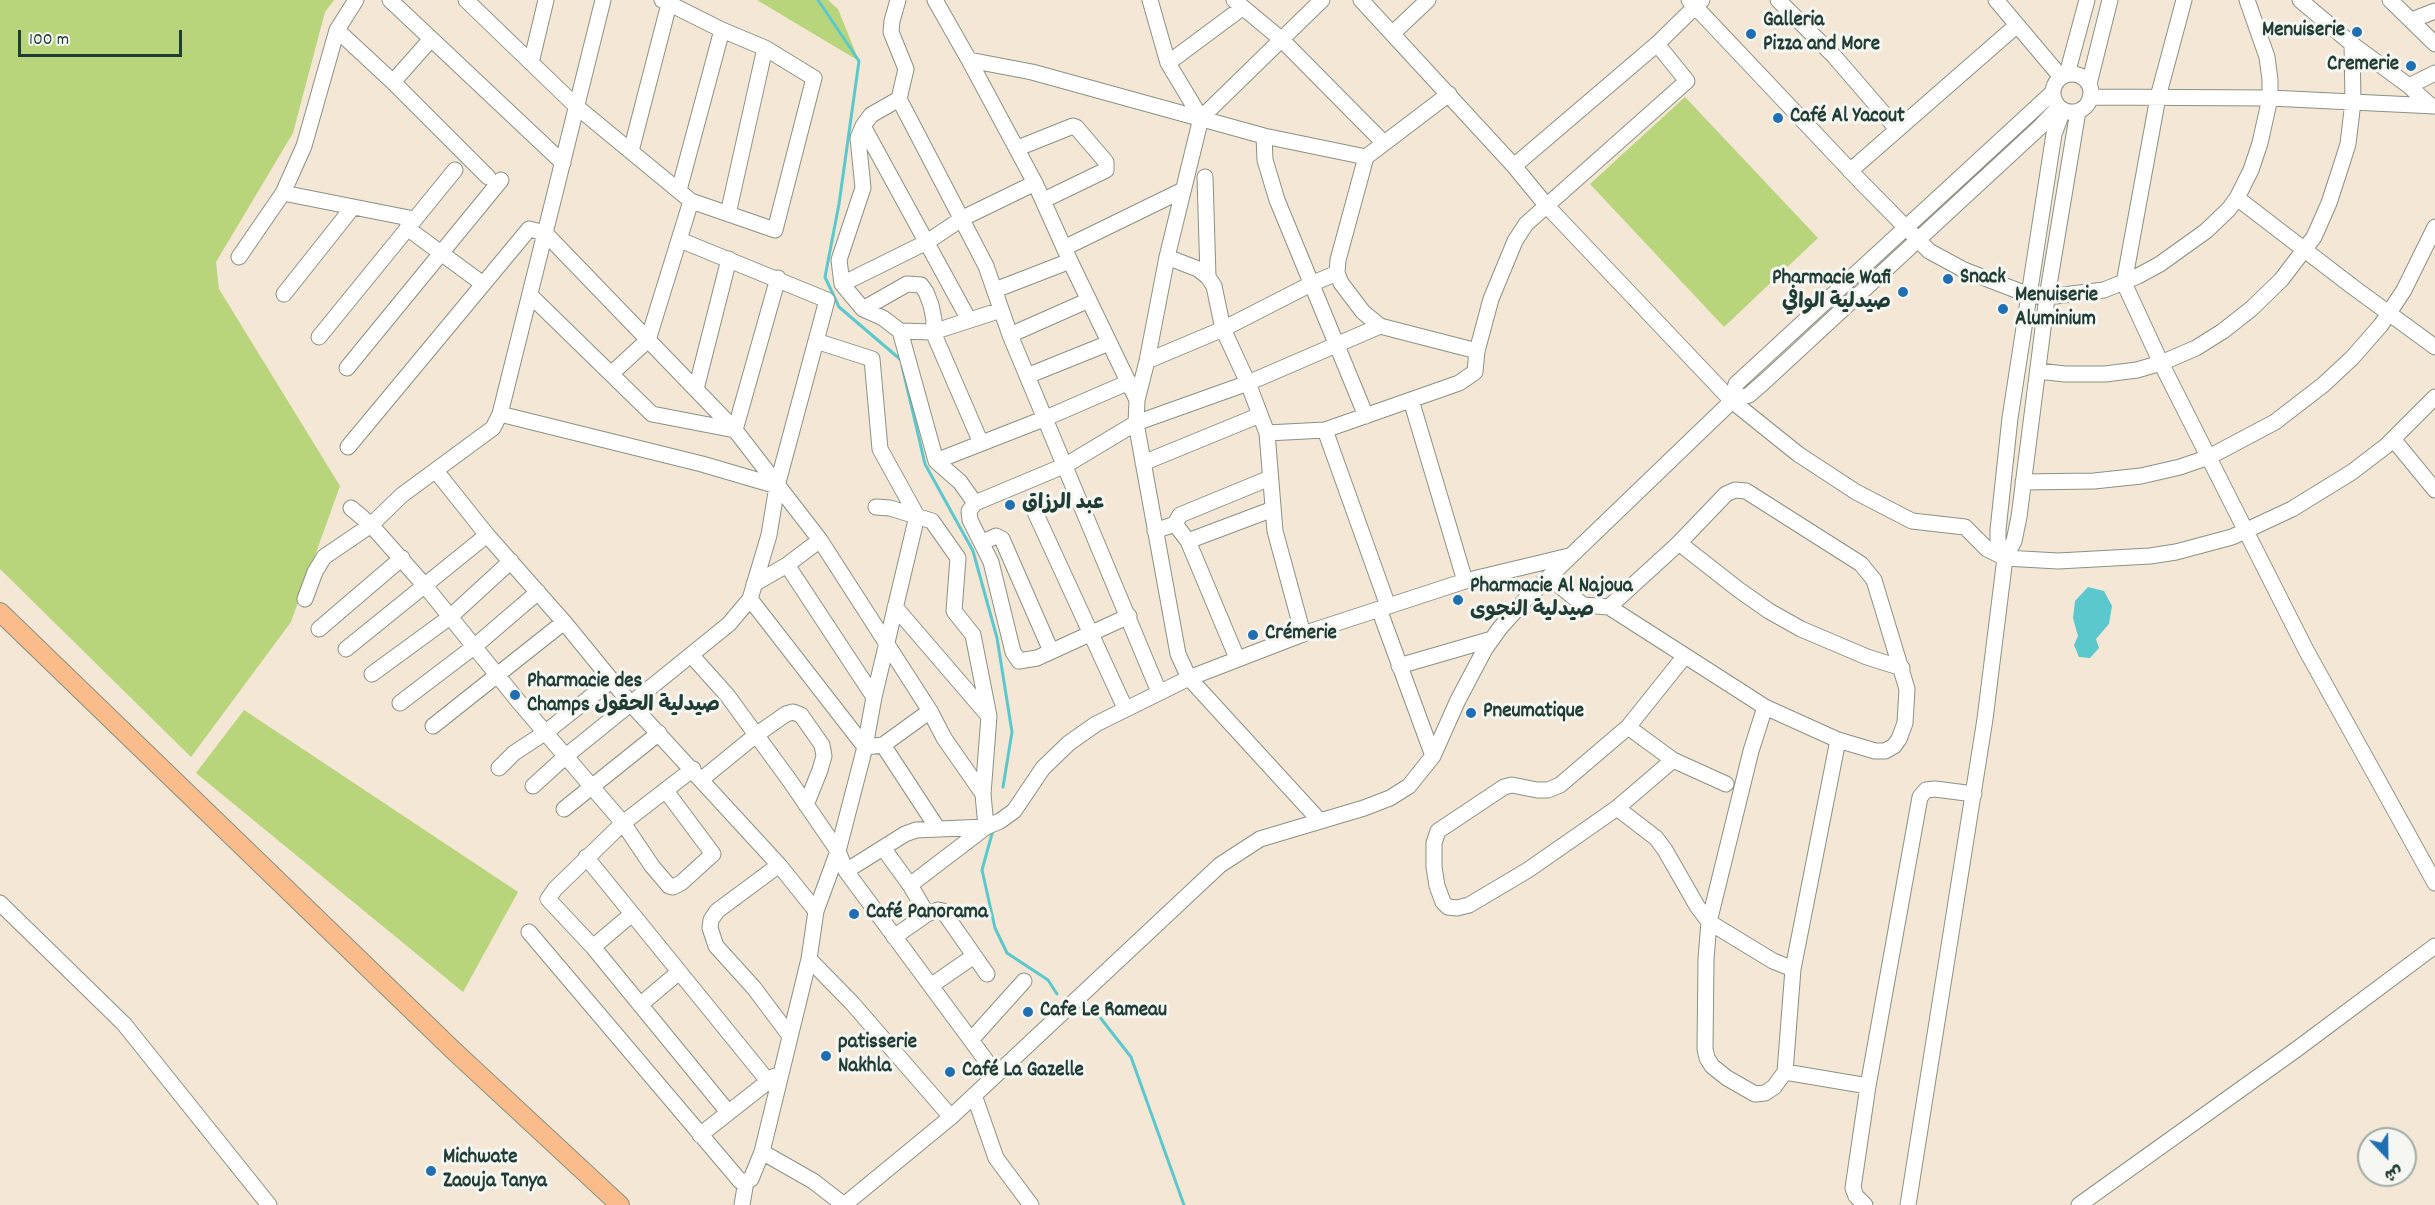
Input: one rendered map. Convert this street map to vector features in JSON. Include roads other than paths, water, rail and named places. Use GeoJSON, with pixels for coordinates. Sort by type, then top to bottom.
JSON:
{"type":"FeatureCollection","features":[{"type":"Feature","properties":{"kind":"main road"},"geometry":{"type":"LineString","coordinates":[[0,612],[449,1046],[621,1205]]}},
{"type":"Feature","properties":{"kind":"street"},"geometry":{"type":"LineString","coordinates":[[239,256],[283,193],[304,146],[337,30],[356,0]]}},
{"type":"Feature","properties":{"kind":"street"},"geometry":{"type":"LineString","coordinates":[[390,0],[563,163]]}},
{"type":"Feature","properties":{"kind":"street"},"geometry":{"type":"LineString","coordinates":[[531,63],[546,0]]}},
{"type":"Feature","properties":{"kind":"street"},"geometry":{"type":"LineString","coordinates":[[305,599],[315,572],[324,558],[371,525],[402,495],[493,428],[500,414],[603,0]]}},
{"type":"Feature","properties":{"kind":"street"},"geometry":{"type":"LineString","coordinates":[[898,0],[891,32],[906,69],[900,99],[986,266],[1027,376],[1159,692]]}},
{"type":"Feature","properties":{"kind":"street"},"geometry":{"type":"LineString","coordinates":[[935,0],[1018,148],[1137,400]]}},
{"type":"Feature","properties":{"kind":"street"},"geometry":{"type":"LineString","coordinates":[[1150,0],[1168,63],[1201,118]]}},
{"type":"Feature","properties":{"kind":"street"},"geometry":{"type":"LineString","coordinates":[[1320,821],[1189,678],[1178,654],[1136,423],[1137,400],[1181,191],[1201,118],[1322,0]]}},
{"type":"Feature","properties":{"kind":"street"},"geometry":{"type":"LineString","coordinates":[[1361,0],[1514,166],[1546,205],[1732,401],[1808,461],[1887,510],[1912,521],[1965,527],[1987,549],[2005,558],[2058,561],[2150,556],[2212,544],[2270,521],[2316,495],[2371,458],[2435,397]]}},
{"type":"Feature","properties":{"kind":"street"},"geometry":{"type":"LineString","coordinates":[[1393,33],[1428,0]]}},
{"type":"Feature","properties":{"kind":"street"},"geometry":{"type":"LineString","coordinates":[[1779,0],[1834,56],[1897,129]]}},
{"type":"Feature","properties":{"kind":"street"},"geometry":{"type":"LineString","coordinates":[[2064,76],[2087,0]]}},
{"type":"Feature","properties":{"kind":"street"},"geometry":{"type":"LineString","coordinates":[[1732,401],[1736,384],[1904,227],[2063,105],[2083,108],[2090,91],[2110,0]]}},
{"type":"Feature","properties":{"kind":"street"},"geometry":{"type":"LineString","coordinates":[[2184,0],[2158,97],[2124,283],[2161,363],[2306,650],[2435,883]]}},
{"type":"Feature","properties":{"kind":"street"},"geometry":{"type":"LineString","coordinates":[[1514,166],[1657,44],[1695,2],[1850,171],[1918,241],[1943,260],[2029,295],[2047,297],[2104,290],[2124,283],[2160,264],[2206,231],[2237,198],[2251,170],[2260,143],[2270,98],[2270,80],[2267,57],[2247,0]]}},
{"type":"Feature","properties":{"kind":"street"},"geometry":{"type":"LineString","coordinates":[[2396,1],[2435,44]]}},
{"type":"Feature","properties":{"kind":"street"},"geometry":{"type":"LineString","coordinates":[[473,3],[577,107],[691,201],[775,230],[814,78],[765,48],[665,2],[631,151]]}},
{"type":"Feature","properties":{"kind":"street"},"geometry":{"type":"LineString","coordinates":[[2000,2],[2016,26],[2064,76]]}},
{"type":"Feature","properties":{"kind":"street"},"geometry":{"type":"LineString","coordinates":[[2308,2],[2352,44],[2433,106]]}},
{"type":"Feature","properties":{"kind":"street"},"geometry":{"type":"LineString","coordinates":[[1168,63],[1238,4],[1282,40],[1384,142]]}},
{"type":"Feature","properties":{"kind":"street"},"geometry":{"type":"LineString","coordinates":[[2412,20],[2435,11]]}},
{"type":"Feature","properties":{"kind":"street"},"geometry":{"type":"LineString","coordinates":[[1850,171],[2016,26]]}},
{"type":"Feature","properties":{"kind":"street"},"geometry":{"type":"LineString","coordinates":[[337,30],[495,179],[442,253],[347,369]]}},
{"type":"Feature","properties":{"kind":"street"},"geometry":{"type":"LineString","coordinates":[[679,190],[722,30]]}},
{"type":"Feature","properties":{"kind":"street"},"geometry":{"type":"LineString","coordinates":[[393,82],[431,39]]}},
{"type":"Feature","properties":{"kind":"street"},"geometry":{"type":"LineString","coordinates":[[1267,433],[1325,430],[1470,377],[1475,372],[1477,351],[1491,299],[1515,241],[1526,224],[1687,81],[1657,44]]}},
{"type":"Feature","properties":{"kind":"street"},"geometry":{"type":"LineString","coordinates":[[2037,371],[2105,374],[2137,370],[2161,363],[2196,348],[2238,321],[2281,280],[2314,237],[2336,185],[2348,144],[2353,102],[2352,44]]}},
{"type":"Feature","properties":{"kind":"street"},"geometry":{"type":"LineString","coordinates":[[728,214],[765,48]]}},
{"type":"Feature","properties":{"kind":"street"},"geometry":{"type":"LineString","coordinates":[[969,60],[1032,72],[1264,136],[1366,157]]}},
{"type":"Feature","properties":{"kind":"street"},"geometry":{"type":"LineString","coordinates":[[2409,86],[2435,73]]}},
{"type":"Feature","properties":{"kind":"street"},"geometry":{"type":"LineString","coordinates":[[1908,1205],[1974,794],[1995,652],[2005,558],[2014,541],[2024,482],[2047,297],[2063,105],[2056,81],[2064,76],[2079,75],[2090,91]]}},
{"type":"Feature","properties":{"kind":"street"},"geometry":{"type":"LineString","coordinates":[[2090,91],[2158,97],[2270,98],[2433,106]]}},
{"type":"Feature","properties":{"kind":"street"},"geometry":{"type":"LineString","coordinates":[[1449,94],[1366,157],[1338,260],[1337,273],[1341,283],[1363,312],[1380,326],[1477,351]]}},
{"type":"Feature","properties":{"kind":"street"},"geometry":{"type":"LineString","coordinates":[[900,99],[871,115],[858,138],[863,188],[839,260],[842,284],[863,309],[883,318],[900,331],[933,332],[1001,310]]}},
{"type":"Feature","properties":{"kind":"street"},"geometry":{"type":"LineString","coordinates":[[762,1152],[813,1181],[844,1205],[951,1117],[1220,865],[1260,839],[1364,808],[1390,798],[1409,786],[1433,756],[1471,675],[1492,639],[1569,556],[1732,401],[1749,395],[1764,382],[2063,105]]}},
{"type":"Feature","properties":{"kind":"street"},"geometry":{"type":"LineString","coordinates":[[2005,558],[1998,543],[2010,418],[2054,134],[2063,105]]}},
{"type":"Feature","properties":{"kind":"street"},"geometry":{"type":"LineString","coordinates":[[863,126],[969,320]]}},
{"type":"Feature","properties":{"kind":"street"},"geometry":{"type":"LineString","coordinates":[[1018,148],[1073,126],[1106,162],[1106,170],[1044,200]]}},
{"type":"Feature","properties":{"kind":"street"},"geometry":{"type":"LineString","coordinates":[[2040,127],[2054,134]]}},
{"type":"Feature","properties":{"kind":"street"},"geometry":{"type":"LineString","coordinates":[[1264,136],[1265,160],[1277,200],[1366,416]]}},
{"type":"Feature","properties":{"kind":"street"},"geometry":{"type":"LineString","coordinates":[[319,337],[455,170]]}},
{"type":"Feature","properties":{"kind":"street"},"geometry":{"type":"LineString","coordinates":[[1205,177],[1208,277]]}},
{"type":"Feature","properties":{"kind":"street"},"geometry":{"type":"LineString","coordinates":[[842,284],[927,242],[963,218],[1035,183]]}},
{"type":"Feature","properties":{"kind":"street"},"geometry":{"type":"LineString","coordinates":[[994,291],[1181,191]]}},
{"type":"Feature","properties":{"kind":"street"},"geometry":{"type":"LineString","coordinates":[[283,193],[352,207],[410,224],[442,253],[483,284]]}},
{"type":"Feature","properties":{"kind":"street"},"geometry":{"type":"LineString","coordinates":[[2237,198],[2435,347]]}},
{"type":"Feature","properties":{"kind":"street"},"geometry":{"type":"LineString","coordinates":[[611,374],[648,340],[691,201]]}},
{"type":"Feature","properties":{"kind":"street"},"geometry":{"type":"LineString","coordinates":[[284,294],[352,207]]}},
{"type":"Feature","properties":{"kind":"street"},"geometry":{"type":"LineString","coordinates":[[2024,482],[2094,481],[2141,476],[2180,467],[2209,457],[2256,433],[2307,399],[2352,358],[2389,314],[2404,290],[2435,227]]}},
{"type":"Feature","properties":{"kind":"street"},"geometry":{"type":"LineString","coordinates":[[348,447],[529,229],[545,233],[735,430],[820,540],[983,794]]}},
{"type":"Feature","properties":{"kind":"street"},"geometry":{"type":"LineString","coordinates":[[533,786],[566,756],[729,624],[750,599],[775,510],[777,486],[827,300],[778,278],[680,240]]}},
{"type":"Feature","properties":{"kind":"street"},"geometry":{"type":"LineString","coordinates":[[1167,257],[1188,264],[1208,277],[1214,286],[1223,329],[1248,383],[1267,433],[1273,509],[1280,554],[1303,634]]}},
{"type":"Feature","properties":{"kind":"street"},"geometry":{"type":"LineString","coordinates":[[696,390],[729,259]]}},
{"type":"Feature","properties":{"kind":"street"},"geometry":{"type":"LineString","coordinates":[[1147,361],[1223,329],[1337,273]]}},
{"type":"Feature","properties":{"kind":"street"},"geometry":{"type":"LineString","coordinates":[[735,430],[778,278]]}},
{"type":"Feature","properties":{"kind":"street"},"geometry":{"type":"LineString","coordinates":[[863,309],[907,284],[921,285],[931,305],[934,320],[933,332],[981,443]]}},
{"type":"Feature","properties":{"kind":"street"},"geometry":{"type":"LineString","coordinates":[[530,295],[652,414],[735,430]]}},
{"type":"Feature","properties":{"kind":"street"},"geometry":{"type":"LineString","coordinates":[[1010,334],[1089,300]]}},
{"type":"Feature","properties":{"kind":"street"},"geometry":{"type":"LineString","coordinates":[[1128,616],[1051,651],[1026,661],[1019,661],[1015,657],[991,562],[970,520],[969,511],[975,503],[1066,465],[1136,423],[1248,383],[1380,326]]}},
{"type":"Feature","properties":{"kind":"street"},"geometry":{"type":"LineString","coordinates":[[900,331],[936,461],[960,482],[975,503]]}},
{"type":"Feature","properties":{"kind":"street"},"geometry":{"type":"LineString","coordinates":[[742,1205],[746,1181],[755,1172],[762,1152],[774,1077],[790,1036],[809,959],[816,911],[838,852],[865,747],[874,697],[917,516],[880,449],[872,359],[816,341]]}},
{"type":"Feature","properties":{"kind":"street"},"geometry":{"type":"LineString","coordinates":[[1027,376],[1109,343]]}},
{"type":"Feature","properties":{"kind":"street"},"geometry":{"type":"LineString","coordinates":[[936,461],[1046,418],[1129,382]]}},
{"type":"Feature","properties":{"kind":"street"},"geometry":{"type":"LineString","coordinates":[[1411,400],[1465,581]]}},
{"type":"Feature","properties":{"kind":"street"},"geometry":{"type":"LineString","coordinates":[[500,414],[702,464],[777,486]]}},
{"type":"Feature","properties":{"kind":"street"},"geometry":{"type":"LineString","coordinates":[[1143,463],[1260,415]]}},
{"type":"Feature","properties":{"kind":"street"},"geometry":{"type":"LineString","coordinates":[[1325,430],[1384,608],[1399,666],[1433,756]]}},
{"type":"Feature","properties":{"kind":"street"},"geometry":{"type":"LineString","coordinates":[[2393,439],[2435,490]]}},
{"type":"Feature","properties":{"kind":"street"},"geometry":{"type":"LineString","coordinates":[[436,471],[487,535],[632,704],[779,865],[816,911]]}},
{"type":"Feature","properties":{"kind":"street"},"geometry":{"type":"LineString","coordinates":[[1155,531],[1175,524],[1180,515],[1270,478]]}},
{"type":"Feature","properties":{"kind":"street"},"geometry":{"type":"LineString","coordinates":[[1549,577],[1582,605],[1609,607],[1765,707],[1838,740],[1875,751],[1885,751],[1894,746],[1899,739],[1908,704],[1907,689],[1879,593],[1868,571],[1861,564],[1746,491],[1735,490],[1726,494],[1679,543],[1609,607]]}},
{"type":"Feature","properties":{"kind":"street"},"geometry":{"type":"LineString","coordinates":[[876,507],[932,521],[958,558],[954,611],[973,635],[988,716],[983,794],[986,827]]}},
{"type":"Feature","properties":{"kind":"street"},"geometry":{"type":"LineString","coordinates":[[351,508],[371,525],[402,558],[623,823],[652,866],[669,886],[681,884],[712,854],[666,791]]}},
{"type":"Feature","properties":{"kind":"street"},"geometry":{"type":"LineString","coordinates":[[1188,541],[1273,509]]}},
{"type":"Feature","properties":{"kind":"street"},"geometry":{"type":"LineString","coordinates":[[1035,512],[1125,708]]}},
{"type":"Feature","properties":{"kind":"street"},"geometry":{"type":"LineString","coordinates":[[1175,524],[1188,541],[1237,658]]}},
{"type":"Feature","properties":{"kind":"street"},"geometry":{"type":"LineString","coordinates":[[346,649],[426,587],[487,535]]}},
{"type":"Feature","properties":{"kind":"street"},"geometry":{"type":"LineString","coordinates":[[982,542],[996,536],[1002,539],[1051,651]]}},
{"type":"Feature","properties":{"kind":"street"},"geometry":{"type":"LineString","coordinates":[[754,584],[787,565],[820,540]]}},
{"type":"Feature","properties":{"kind":"street"},"geometry":{"type":"LineString","coordinates":[[1679,543],[1739,590],[1777,615],[1832,644],[1902,668]]}},
{"type":"Feature","properties":{"kind":"street"},"geometry":{"type":"LineString","coordinates":[[910,885],[986,827],[1014,811],[1043,768],[1096,724],[1125,708],[1237,658],[1303,634],[1465,581],[1569,556]]}},
{"type":"Feature","properties":{"kind":"street"},"geometry":{"type":"LineString","coordinates":[[319,629],[402,558]]}},
{"type":"Feature","properties":{"kind":"street"},"geometry":{"type":"LineString","coordinates":[[372,674],[450,617],[511,561]]}},
{"type":"Feature","properties":{"kind":"street"},"geometry":{"type":"LineString","coordinates":[[787,565],[874,697]]}},
{"type":"Feature","properties":{"kind":"street"},"geometry":{"type":"LineString","coordinates":[[400,703],[475,646],[538,592]]}},
{"type":"Feature","properties":{"kind":"street"},"geometry":{"type":"LineString","coordinates":[[750,599],[865,747]]}},
{"type":"Feature","properties":{"kind":"street"},"geometry":{"type":"LineString","coordinates":[[895,607],[988,716]]}},
{"type":"Feature","properties":{"kind":"street"},"geometry":{"type":"LineString","coordinates":[[432,726],[564,622]]}},
{"type":"Feature","properties":{"kind":"street"},"geometry":{"type":"LineString","coordinates":[[1399,666],[1492,639]]}},
{"type":"Feature","properties":{"kind":"street"},"geometry":{"type":"LineString","coordinates":[[692,656],[727,695],[838,852],[846,871],[996,1074]]}},
{"type":"Feature","properties":{"kind":"street"},"geometry":{"type":"LineString","coordinates":[[1674,759],[1617,808],[1528,870],[1469,905],[1448,907],[1443,902],[1437,886],[1434,867],[1434,843],[1438,831],[1504,787],[1512,785],[1548,790],[1560,785],[1628,727],[1684,657]]}},
{"type":"Feature","properties":{"kind":"street"},"geometry":{"type":"LineString","coordinates":[[499,768],[523,746],[546,732],[612,680]]}},
{"type":"Feature","properties":{"kind":"street"},"geometry":{"type":"LineString","coordinates":[[1765,707],[1751,751],[1709,922],[1706,959],[1705,1049],[1707,1058],[1712,1066],[1727,1078],[1755,1094],[1765,1093],[1774,1087],[1785,1072],[1793,969],[1838,740]]}},
{"type":"Feature","properties":{"kind":"street"},"geometry":{"type":"LineString","coordinates":[[865,747],[883,745],[930,711]]}},
{"type":"Feature","properties":{"kind":"street"},"geometry":{"type":"LineString","coordinates":[[728,1112],[593,947],[548,899],[549,895],[623,823],[666,791],[698,774],[786,714],[793,712],[801,714],[822,745],[824,756],[806,805]]}},
{"type":"Feature","properties":{"kind":"street"},"geometry":{"type":"LineString","coordinates":[[1628,727],[1674,759],[1726,784]]}},
{"type":"Feature","properties":{"kind":"street"},"geometry":{"type":"LineString","coordinates":[[564,809],[659,733]]}},
{"type":"Feature","properties":{"kind":"street"},"geometry":{"type":"LineString","coordinates":[[883,745],[938,829]]}},
{"type":"Feature","properties":{"kind":"street"},"geometry":{"type":"LineString","coordinates":[[1865,1205],[1856,1196],[1853,1188],[1868,1086],[1920,796],[1926,790],[1935,789],[1974,794]]}},
{"type":"Feature","properties":{"kind":"street"},"geometry":{"type":"LineString","coordinates":[[1617,808],[1656,838],[1709,922],[1773,961],[1793,969]]}},
{"type":"Feature","properties":{"kind":"street"},"geometry":{"type":"LineString","coordinates":[[846,871],[905,834],[916,830],[986,827]]}},
{"type":"Feature","properties":{"kind":"street"},"geometry":{"type":"LineString","coordinates":[[883,848],[910,885],[927,914]]}},
{"type":"Feature","properties":{"kind":"street"},"geometry":{"type":"LineString","coordinates":[[586,857],[679,972],[774,1077]]}},
{"type":"Feature","properties":{"kind":"street"},"geometry":{"type":"LineString","coordinates":[[779,865],[717,911],[711,920],[710,928],[716,946],[754,988],[790,1036]]}},
{"type":"Feature","properties":{"kind":"street"},"geometry":{"type":"LineString","coordinates":[[0,903],[124,1024],[269,1205]]}},
{"type":"Feature","properties":{"kind":"street"},"geometry":{"type":"LineString","coordinates":[[894,936],[927,914],[938,910],[943,911],[987,974]]}},
{"type":"Feature","properties":{"kind":"street"},"geometry":{"type":"LineString","coordinates":[[593,947],[632,914]]}},
{"type":"Feature","properties":{"kind":"street"},"geometry":{"type":"LineString","coordinates":[[529,932],[740,1181],[746,1181]]}},
{"type":"Feature","properties":{"kind":"street"},"geometry":{"type":"LineString","coordinates":[[2079,1205],[2297,1049],[2435,945]]}},
{"type":"Feature","properties":{"kind":"street"},"geometry":{"type":"LineString","coordinates":[[932,986],[974,956]]}},
{"type":"Feature","properties":{"kind":"street"},"geometry":{"type":"LineString","coordinates":[[809,959],[867,1020],[951,1117]]}},
{"type":"Feature","properties":{"kind":"street"},"geometry":{"type":"LineString","coordinates":[[640,1005],[679,972]]}},
{"type":"Feature","properties":{"kind":"street"},"geometry":{"type":"LineString","coordinates":[[971,1040],[1024,981]]}},
{"type":"Feature","properties":{"kind":"street"},"geometry":{"type":"LineString","coordinates":[[1785,1072],[1868,1086]]}},
{"type":"Feature","properties":{"kind":"street"},"geometry":{"type":"LineString","coordinates":[[700,1135],[774,1077]]}},
{"type":"Feature","properties":{"kind":"street"},"geometry":{"type":"LineString","coordinates":[[974,1095],[996,1158],[1031,1205]]}},
{"type":"Feature","properties":{"kind":"water"},"geometry":{"type":"Polygon","coordinates":[[[2088,587],[2104,591],[2112,606],[2109,624],[2096,639],[2099,648],[2090,658],[2079,657],[2074,645],[2078,636],[2073,618],[2075,601],[2088,587]]]}},
{"type":"Feature","properties":{"kind":"waterway"},"geometry":{"type":"LineString","coordinates":[[818,0],[859,61],[839,204],[825,277],[839,307],[901,360]]}},
{"type":"Feature","properties":{"kind":"waterway"},"geometry":{"type":"LineString","coordinates":[[902,366],[925,464],[973,551],[997,638],[1012,732],[1003,787]]}},
{"type":"Feature","properties":{"kind":"waterway"},"geometry":{"type":"LineString","coordinates":[[993,830],[982,870],[995,928],[1007,953],[1048,980],[1057,994]]}},
{"type":"Feature","properties":{"kind":"waterway"},"geometry":{"type":"LineString","coordinates":[[1095,1011],[1131,1057],[1184,1205]]}},
{"type":"Feature","properties":{"kind":"place","name":"Menuiserie"},"geometry":{"type":"Point","coordinates":[2357,32]}},
{"type":"Feature","properties":{"kind":"place","name":"Galleria Pizza and More"},"geometry":{"type":"Point","coordinates":[1751,34]}},
{"type":"Feature","properties":{"kind":"place","name":"Cremerie"},"geometry":{"type":"Point","coordinates":[2411,66]}},
{"type":"Feature","properties":{"kind":"place","name":"Café Al Yacout"},"geometry":{"type":"Point","coordinates":[1778,118]}},
{"type":"Feature","properties":{"kind":"place","name":"Snack"},"geometry":{"type":"Point","coordinates":[1948,279]}},
{"type":"Feature","properties":{"kind":"place","name":"Pharmacie Wafi صيدلية الوافي"},"geometry":{"type":"Point","coordinates":[1903,292]}},
{"type":"Feature","properties":{"kind":"place","name":"Menuiserie Aluminium"},"geometry":{"type":"Point","coordinates":[2003,309]}},
{"type":"Feature","properties":{"kind":"place","name":"عبد الرزاق"},"geometry":{"type":"Point","coordinates":[1010,505]}},
{"type":"Feature","properties":{"kind":"place","name":"Pharmacie Al Najoua صيدلية النجوى"},"geometry":{"type":"Point","coordinates":[1458,600]}},
{"type":"Feature","properties":{"kind":"place","name":"Crémerie"},"geometry":{"type":"Point","coordinates":[1253,635]}},
{"type":"Feature","properties":{"kind":"place","name":"Pharmacie des Champs صيدلية الحقول"},"geometry":{"type":"Point","coordinates":[515,695]}},
{"type":"Feature","properties":{"kind":"place","name":"Pneumatique"},"geometry":{"type":"Point","coordinates":[1471,713]}},
{"type":"Feature","properties":{"kind":"place","name":"Café Panorama"},"geometry":{"type":"Point","coordinates":[854,914]}},
{"type":"Feature","properties":{"kind":"place","name":"Cafe Le Rameau"},"geometry":{"type":"Point","coordinates":[1028,1012]}},
{"type":"Feature","properties":{"kind":"place","name":"patisserie Nakhla"},"geometry":{"type":"Point","coordinates":[826,1056]}},
{"type":"Feature","properties":{"kind":"place","name":"Café La Gazelle"},"geometry":{"type":"Point","coordinates":[950,1072]}},
{"type":"Feature","properties":{"kind":"place","name":"Michwate Zaouja Tanya"},"geometry":{"type":"Point","coordinates":[431,1171]}}]}
